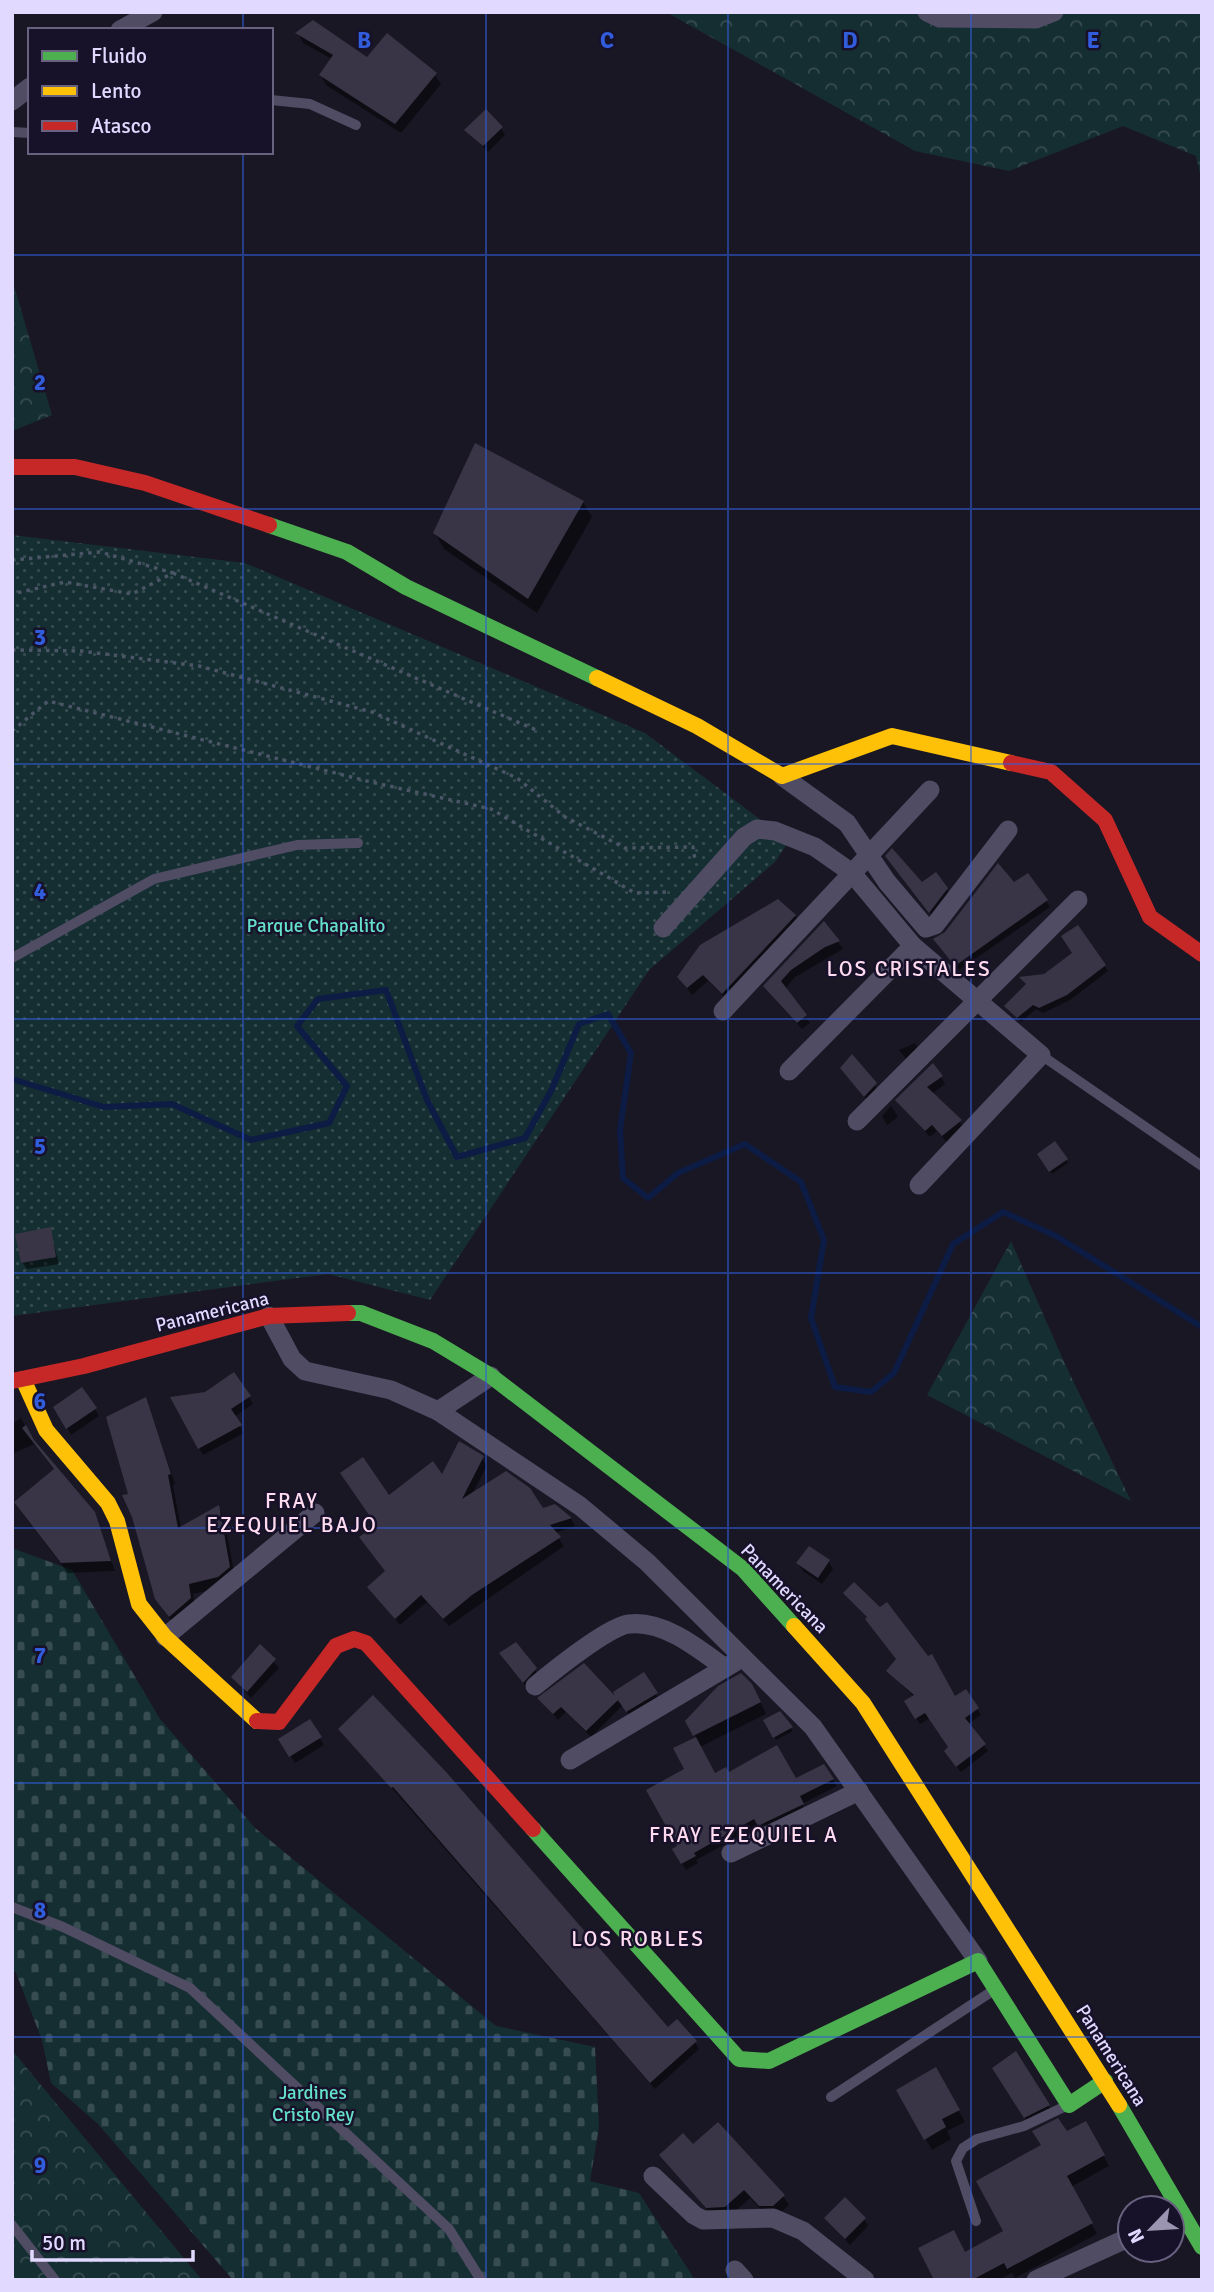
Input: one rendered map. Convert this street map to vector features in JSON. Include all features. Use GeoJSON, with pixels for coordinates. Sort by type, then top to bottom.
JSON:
{"type":"FeatureCollection","features":[{"type":"Feature","properties":{"kind":"street"},"geometry":{"type":"LineString","coordinates":[[124,28],[153,12]]}},
{"type":"Feature","properties":{"kind":"street"},"geometry":{"type":"LineString","coordinates":[[927,12],[940,18],[1036,19],[1054,12]]}},
{"type":"Feature","properties":{"kind":"street"},"geometry":{"type":"LineString","coordinates":[[12,101],[28,89]]}},
{"type":"Feature","properties":{"kind":"street"},"geometry":{"type":"LineString","coordinates":[[12,467],[75,467],[145,483],[347,552],[407,587],[697,726],[782,776],[847,823],[887,882],[926,928],[930,928],[1008,830]]}},
{"type":"Feature","properties":{"kind":"street"},"geometry":{"type":"LineString","coordinates":[[782,776],[892,736],[1051,772],[1105,820],[1150,917],[1202,954]]}},
{"type":"Feature","properties":{"kind":"street"},"geometry":{"type":"LineString","coordinates":[[723,1011],[930,790]]}},
{"type":"Feature","properties":{"kind":"street"},"geometry":{"type":"LineString","coordinates":[[663,928],[744,837],[757,829],[775,831],[815,847],[852,873],[913,946],[976,1004],[1041,1055],[919,1185]]}},
{"type":"Feature","properties":{"kind":"street"},"geometry":{"type":"LineString","coordinates":[[857,1121],[1078,900]]}},
{"type":"Feature","properties":{"kind":"street"},"geometry":{"type":"LineString","coordinates":[[789,1071],[913,946]]}},
{"type":"Feature","properties":{"kind":"street","name":"Panamericana"},"geometry":{"type":"LineString","coordinates":[[18,1380],[84,1366],[269,1316],[361,1313],[433,1341],[491,1376],[743,1569],[863,1703],[1105,2081],[1165,2194]]}},
{"type":"Feature","properties":{"kind":"street"},"geometry":{"type":"LineString","coordinates":[[269,1316],[292,1359],[305,1371],[391,1390],[438,1411],[580,1506],[647,1562],[716,1628],[734,1663]]}},
{"type":"Feature","properties":{"kind":"street"},"geometry":{"type":"LineString","coordinates":[[438,1411],[491,1376]]}},
{"type":"Feature","properties":{"kind":"street"},"geometry":{"type":"LineString","coordinates":[[18,1380],[46,1430],[108,1503],[117,1521],[139,1604],[165,1637],[253,1720],[265,1724],[278,1722],[336,1646],[354,1639],[366,1643],[739,2059],[769,2061],[978,1961]]}},
{"type":"Feature","properties":{"kind":"street"},"geometry":{"type":"LineString","coordinates":[[165,1637],[315,1513]]}},
{"type":"Feature","properties":{"kind":"street"},"geometry":{"type":"LineString","coordinates":[[535,1686],[561,1664],[625,1624],[657,1628],[734,1663],[813,1727],[978,1961],[1069,2105],[1105,2081]]}},
{"type":"Feature","properties":{"kind":"street"},"geometry":{"type":"LineString","coordinates":[[570,1760],[734,1663]]}},
{"type":"Feature","properties":{"kind":"street"},"geometry":{"type":"LineString","coordinates":[[731,1853],[859,1791]]}},
{"type":"Feature","properties":{"kind":"street"},"geometry":{"type":"LineString","coordinates":[[653,2176],[694,2215],[704,2220],[773,2218],[803,2231],[862,2279]]}},
{"type":"Feature","properties":{"kind":"street","name":"Panamericana"},"geometry":{"type":"LineString","coordinates":[[1186,2227],[1202,2247]]}},
{"type":"Feature","properties":{"kind":"street"},"geometry":{"type":"LineString","coordinates":[[1036,2280],[1116,2243]]}},
{"type":"Feature","properties":{"kind":"lane"},"geometry":{"type":"LineString","coordinates":[[273,100],[310,104],[356,125]]}},
{"type":"Feature","properties":{"kind":"lane"},"geometry":{"type":"LineString","coordinates":[[12,958],[154,879],[297,845],[358,843]]}},
{"type":"Feature","properties":{"kind":"lane"},"geometry":{"type":"LineString","coordinates":[[1041,1055],[1202,1167]]}},
{"type":"Feature","properties":{"kind":"lane"},"geometry":{"type":"LineString","coordinates":[[12,1907],[63,1927],[190,1988],[449,2229],[481,2280]]}},
{"type":"Feature","properties":{"kind":"lane"},"geometry":{"type":"LineString","coordinates":[[831,2097],[996,1988]]}},
{"type":"Feature","properties":{"kind":"lane"},"geometry":{"type":"LineString","coordinates":[[976,2221],[956,2161],[963,2148],[976,2139],[1024,2126],[1069,2105]]}},
{"type":"Feature","properties":{"kind":"lane"},"geometry":{"type":"LineString","coordinates":[[12,2225],[55,2280]]}},
{"type":"Feature","properties":{"kind":"path"},"geometry":{"type":"LineString","coordinates":[[12,560],[100,552],[173,573],[536,730]]}},
{"type":"Feature","properties":{"kind":"path"},"geometry":{"type":"LineString","coordinates":[[12,594],[65,582],[132,594],[173,573]]}},
{"type":"Feature","properties":{"kind":"path"},"geometry":{"type":"LineString","coordinates":[[12,650],[81,651],[199,666],[372,712],[517,778],[565,817],[625,848],[693,848],[696,868]]}},
{"type":"Feature","properties":{"kind":"path"},"geometry":{"type":"LineString","coordinates":[[12,732],[48,701],[371,782],[491,809],[635,892],[671,892]]}},
{"type":"Feature","properties":{"kind":"green space"},"geometry":{"type":"Polygon","coordinates":[[[666,12],[1202,12],[1202,182],[1196,156],[1123,126],[1009,171],[915,151],[666,12]]]}},
{"type":"Feature","properties":{"kind":"green space"},"geometry":{"type":"Polygon","coordinates":[[[12,279],[52,415],[12,431],[12,279]]]}},
{"type":"Feature","properties":{"kind":"green space","name":"Parque Chapalito"},"geometry":{"type":"Polygon","coordinates":[[[12,535],[245,563],[645,733],[789,841],[775,862],[649,970],[430,1300],[328,1274],[12,1316],[12,535]]]}},
{"type":"Feature","properties":{"kind":"green space"},"geometry":{"type":"Polygon","coordinates":[[[1011,1241],[1065,1364],[1131,1501],[927,1395],[1011,1241]]]}},
{"type":"Feature","properties":{"kind":"green space","name":"Jardines Cristo Rey"},"geometry":{"type":"Polygon","coordinates":[[[12,1548],[72,1570],[160,1719],[255,1828],[496,2026],[595,2047],[599,2127],[590,2181],[639,2193],[695,2280],[233,2280],[98,2124],[51,2083],[42,2040],[16,1973],[12,1969],[12,1548]]]}},
{"type":"Feature","properties":{"kind":"green space"},"geometry":{"type":"Polygon","coordinates":[[[12,2050],[202,2280],[12,2280],[12,2050]]]}},
{"type":"Feature","properties":{"kind":"building"},"geometry":{"type":"Polygon","coordinates":[[[313,20],[367,57],[387,33],[437,73],[395,124],[319,75],[333,55],[295,33],[313,20]]]}},
{"type":"Feature","properties":{"kind":"building"},"geometry":{"type":"Polygon","coordinates":[[[486,109],[503,127],[483,146],[464,130],[486,109]]]}},
{"type":"Feature","properties":{"kind":"building"},"geometry":{"type":"Polygon","coordinates":[[[475,443],[584,501],[528,599],[433,533],[475,443]]]}},
{"type":"Feature","properties":{"kind":"building"},"geometry":{"type":"Polygon","coordinates":[[[892,848],[922,882],[936,872],[948,888],[929,913],[885,856],[892,848]]]}},
{"type":"Feature","properties":{"kind":"building"},"geometry":{"type":"Polygon","coordinates":[[[998,863],[1014,882],[1028,873],[1048,900],[955,966],[933,939],[945,932],[998,863]]]}},
{"type":"Feature","properties":{"kind":"building"},"geometry":{"type":"Polygon","coordinates":[[[778,899],[796,915],[722,994],[703,975],[687,988],[677,977],[700,945],[778,899]]]}},
{"type":"Feature","properties":{"kind":"building"},"geometry":{"type":"Polygon","coordinates":[[[824,921],[840,941],[825,947],[791,970],[781,981],[807,1015],[797,1023],[763,986],[824,921]]]}},
{"type":"Feature","properties":{"kind":"building"},"geometry":{"type":"Polygon","coordinates":[[[1078,925],[1106,965],[1067,995],[1039,1008],[1033,1005],[1017,1018],[1004,1006],[1026,984],[1019,977],[1044,974],[1072,953],[1061,936],[1078,925]]]}},
{"type":"Feature","properties":{"kind":"building"},"geometry":{"type":"Polygon","coordinates":[[[852,1054],[877,1083],[864,1097],[840,1068],[852,1054]]]}},
{"type":"Feature","properties":{"kind":"building"},"geometry":{"type":"Polygon","coordinates":[[[933,1063],[943,1076],[927,1087],[962,1120],[942,1136],[932,1125],[925,1131],[895,1100],[933,1063]]]}},
{"type":"Feature","properties":{"kind":"building"},"geometry":{"type":"Polygon","coordinates":[[[1055,1141],[1068,1159],[1049,1172],[1037,1154],[1055,1141]]]}},
{"type":"Feature","properties":{"kind":"building"},"geometry":{"type":"Polygon","coordinates":[[[51,1227],[56,1257],[21,1263],[15,1234],[51,1227]]]}},
{"type":"Feature","properties":{"kind":"building"},"geometry":{"type":"Polygon","coordinates":[[[234,1372],[251,1396],[231,1409],[242,1425],[198,1449],[170,1397],[205,1392],[234,1372]]]}},
{"type":"Feature","properties":{"kind":"building"},"geometry":{"type":"Polygon","coordinates":[[[82,1387],[97,1408],[66,1429],[53,1407],[82,1387]]]}},
{"type":"Feature","properties":{"kind":"building"},"geometry":{"type":"Polygon","coordinates":[[[146,1397],[171,1474],[168,1475],[178,1528],[219,1505],[230,1567],[218,1577],[189,1584],[191,1598],[169,1617],[155,1599],[132,1517],[122,1495],[128,1494],[106,1417],[146,1397]]]}},
{"type":"Feature","properties":{"kind":"building"},"geometry":{"type":"Polygon","coordinates":[[[26,1425],[34,1440],[95,1512],[111,1561],[61,1563],[14,1502],[54,1469],[22,1428],[26,1425]]]}},
{"type":"Feature","properties":{"kind":"building"},"geometry":{"type":"Polygon","coordinates":[[[459,1441],[484,1456],[462,1499],[506,1471],[530,1488],[543,1508],[555,1504],[572,1518],[550,1525],[561,1537],[472,1595],[443,1619],[421,1595],[395,1619],[367,1587],[385,1571],[359,1537],[376,1525],[340,1473],[363,1457],[389,1495],[433,1461],[442,1474],[459,1441]]]}},
{"type":"Feature","properties":{"kind":"building"},"geometry":{"type":"Polygon","coordinates":[[[809,1546],[830,1560],[818,1578],[796,1563],[809,1546]]]}},
{"type":"Feature","properties":{"kind":"building"},"geometry":{"type":"Polygon","coordinates":[[[854,1582],[880,1607],[887,1602],[928,1656],[932,1654],[955,1696],[966,1689],[979,1708],[965,1718],[986,1744],[956,1767],[944,1751],[948,1747],[925,1713],[915,1719],[904,1701],[914,1695],[886,1671],[896,1659],[865,1619],[867,1617],[843,1593],[854,1582]]]}},
{"type":"Feature","properties":{"kind":"building"},"geometry":{"type":"Polygon","coordinates":[[[516,1642],[537,1668],[523,1683],[499,1653],[516,1642]]]}},
{"type":"Feature","properties":{"kind":"building"},"geometry":{"type":"Polygon","coordinates":[[[260,1644],[276,1659],[247,1692],[231,1677],[260,1644]]]}},
{"type":"Feature","properties":{"kind":"building"},"geometry":{"type":"Polygon","coordinates":[[[584,1663],[615,1696],[613,1692],[644,1672],[658,1693],[626,1712],[618,1700],[586,1731],[561,1707],[553,1714],[537,1698],[584,1663]]]}},
{"type":"Feature","properties":{"kind":"building"},"geometry":{"type":"Polygon","coordinates":[[[741,1673],[752,1684],[761,1702],[693,1736],[685,1721],[718,1686],[741,1673]]]}},
{"type":"Feature","properties":{"kind":"building"},"geometry":{"type":"Polygon","coordinates":[[[373,1695],[447,1773],[668,2027],[677,2019],[697,2041],[650,2083],[393,1787],[391,1788],[338,1729],[373,1695]]]}},
{"type":"Feature","properties":{"kind":"building"},"geometry":{"type":"Polygon","coordinates":[[[780,1711],[793,1727],[773,1738],[763,1720],[780,1711]]]}},
{"type":"Feature","properties":{"kind":"building"},"geometry":{"type":"Polygon","coordinates":[[[310,1719],[322,1737],[289,1757],[278,1739],[310,1719]]]}},
{"type":"Feature","properties":{"kind":"building"},"geometry":{"type":"Polygon","coordinates":[[[696,1737],[715,1773],[726,1767],[729,1772],[777,1745],[796,1778],[824,1764],[834,1779],[800,1796],[804,1804],[758,1826],[754,1819],[694,1853],[696,1856],[681,1864],[672,1849],[677,1846],[646,1790],[684,1769],[673,1748],[696,1737]]]}},
{"type":"Feature","properties":{"kind":"building"},"geometry":{"type":"Polygon","coordinates":[[[1016,2051],[1050,2105],[1024,2118],[992,2068],[1016,2051]]]}},
{"type":"Feature","properties":{"kind":"building"},"geometry":{"type":"Polygon","coordinates":[[[936,2067],[960,2110],[942,2119],[946,2127],[924,2140],[896,2090],[936,2067]]]}},
{"type":"Feature","properties":{"kind":"building"},"geometry":{"type":"Polygon","coordinates":[[[1058,2118],[1067,2131],[1086,2121],[1105,2155],[1067,2176],[1093,2223],[1007,2269],[1004,2263],[972,2280],[934,2280],[918,2248],[954,2230],[965,2252],[1003,2231],[976,2181],[1041,2145],[1032,2131],[1058,2118]]]}},
{"type":"Feature","properties":{"kind":"building"},"geometry":{"type":"Polygon","coordinates":[[[718,2122],[785,2195],[773,2206],[759,2206],[744,2190],[725,2207],[706,2208],[659,2155],[683,2133],[693,2144],[718,2122]]]}},
{"type":"Feature","properties":{"kind":"building"},"geometry":{"type":"Polygon","coordinates":[[[845,2197],[866,2218],[845,2239],[824,2218],[845,2197]]]}},
{"type":"Feature","properties":{"kind":"waterway"},"geometry":{"type":"LineString","coordinates":[[12,1079],[104,1107],[172,1104],[251,1140],[329,1123],[347,1086],[297,1026],[318,999],[386,990],[427,1100],[457,1157],[525,1138],[552,1089],[579,1024],[608,1014],[631,1053],[620,1130],[623,1178],[648,1198],[678,1173],[745,1144],[801,1182],[824,1240],[811,1318],[835,1387],[871,1392],[894,1373],[953,1244],[1003,1212],[1056,1236],[1202,1327]]}},
{"type":"Feature","properties":{"kind":"traffic: fast"},"geometry":{"type":"LineString","coordinates":[[269,525],[347,552],[406,587],[597,678]]}},
{"type":"Feature","properties":{"kind":"traffic: fast"},"geometry":{"type":"LineString","coordinates":[[348,1313],[361,1313],[433,1341],[491,1376],[743,1569],[794,1626]]}},
{"type":"Feature","properties":{"kind":"traffic: fast"},"geometry":{"type":"LineString","coordinates":[[533,1829],[739,2059],[769,2061],[978,1961],[1069,2105],[1105,2081]]}},
{"type":"Feature","properties":{"kind":"traffic: fast"},"geometry":{"type":"LineString","coordinates":[[1119,2105],[1202,2247]]}},
{"type":"Feature","properties":{"kind":"traffic: slow"},"geometry":{"type":"LineString","coordinates":[[597,678],[697,726],[782,776],[892,736],[1011,763]]}},
{"type":"Feature","properties":{"kind":"traffic: slow"},"geometry":{"type":"LineString","coordinates":[[23,1379],[46,1430],[108,1503],[117,1521],[139,1604],[165,1637],[257,1721]]}},
{"type":"Feature","properties":{"kind":"traffic: slow"},"geometry":{"type":"LineString","coordinates":[[794,1626],[863,1703],[1119,2105]]}},
{"type":"Feature","properties":{"kind":"traffic: jam"},"geometry":{"type":"LineString","coordinates":[[12,467],[75,467],[145,483],[269,525]]}},
{"type":"Feature","properties":{"kind":"traffic: jam"},"geometry":{"type":"LineString","coordinates":[[1011,763],[1051,772],[1105,820],[1150,917],[1202,954]]}},
{"type":"Feature","properties":{"kind":"traffic: jam"},"geometry":{"type":"LineString","coordinates":[[12,1381],[84,1366],[269,1316],[348,1313]]}},
{"type":"Feature","properties":{"kind":"traffic: jam"},"geometry":{"type":"LineString","coordinates":[[257,1721],[279,1722],[336,1646],[354,1639],[366,1643],[533,1829]]}},
{"type":"Feature","properties":{"kind":"district","name":"LOS CRISTALES"},"geometry":{"type":"Point","coordinates":[909,969]}},
{"type":"Feature","properties":{"kind":"district","name":"FRAY EZEQUIEL BAJO"},"geometry":{"type":"Point","coordinates":[292,1513]}},
{"type":"Feature","properties":{"kind":"district","name":"FRAY EZEQUIEL A"},"geometry":{"type":"Point","coordinates":[744,1835]}},
{"type":"Feature","properties":{"kind":"district","name":"LOS ROBLES"},"geometry":{"type":"Point","coordinates":[638,1939]}}]}
